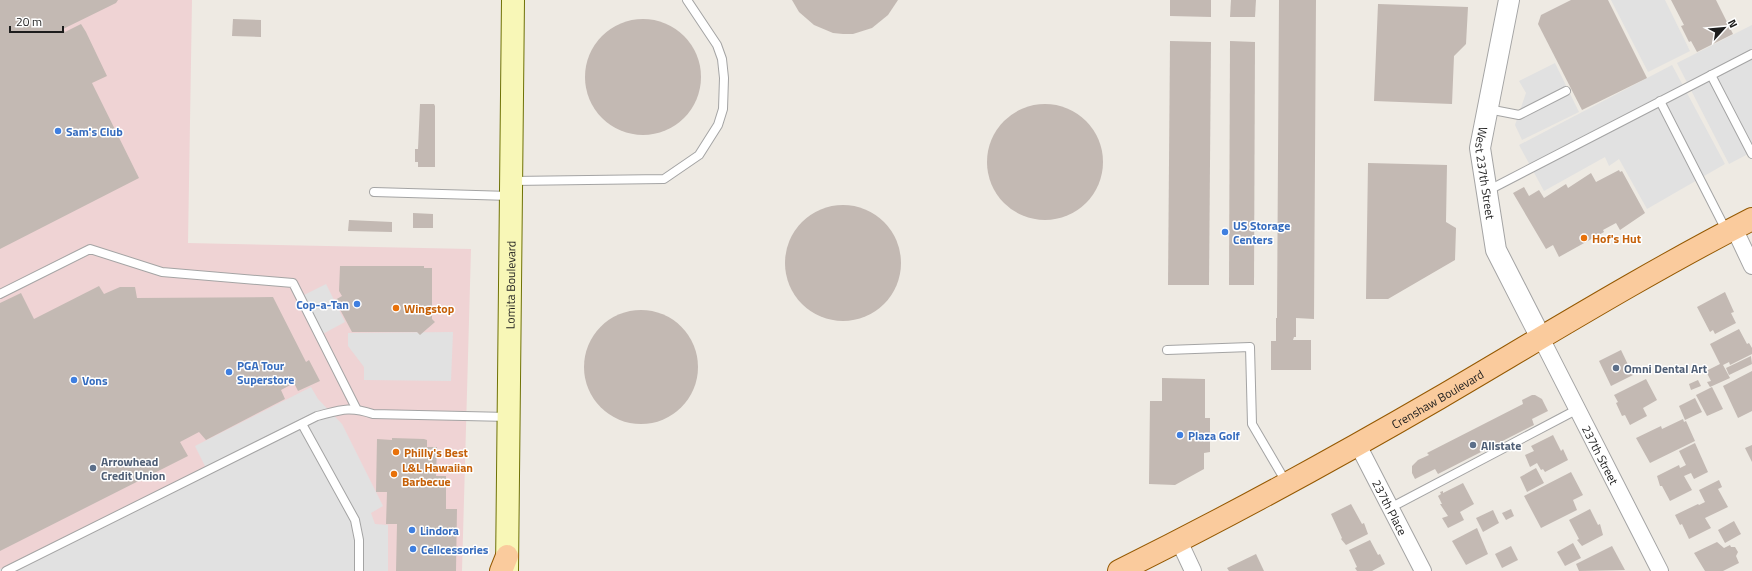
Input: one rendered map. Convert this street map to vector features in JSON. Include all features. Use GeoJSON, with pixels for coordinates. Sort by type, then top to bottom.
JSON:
{"type":"FeatureCollection","features":[{"type":"Feature","properties":{"kind":"main road","name":"Lomita Boulevard"},"geometry":{"type":"LineString","coordinates":[[505,566],[509,417],[512,0]]}},
{"type":"Feature","properties":{"kind":"main road","name":"Crenshaw Boulevard"},"geometry":{"type":"LineString","coordinates":[[1119,571],[1179,541],[1358,445],[1737,226]]}},
{"type":"Feature","properties":{"kind":"street","name":"West 237th Street"},"geometry":{"type":"LineString","coordinates":[[1509,0],[1480,148],[1496,250],[1541,338]]}},
{"type":"Feature","properties":{"kind":"street"},"geometry":{"type":"LineString","coordinates":[[1737,226],[1752,266]]}},
{"type":"Feature","properties":{"kind":"street","name":"237th Street"},"geometry":{"type":"LineString","coordinates":[[1541,338],[1660,571]]}},
{"type":"Feature","properties":{"kind":"street","name":"237th Place"},"geometry":{"type":"LineString","coordinates":[[1358,445],[1423,571]]}},
{"type":"Feature","properties":{"kind":"street"},"geometry":{"type":"LineString","coordinates":[[1179,541],[1193,571]]}},
{"type":"Feature","properties":{"kind":"lane"},"geometry":{"type":"LineString","coordinates":[[374,192],[511,189],[664,179],[699,156],[718,125],[723,110],[724,78],[722,59],[717,45],[688,0]]}},
{"type":"Feature","properties":{"kind":"lane"},"geometry":{"type":"LineString","coordinates":[[1487,191],[1752,54]]}},
{"type":"Feature","properties":{"kind":"lane"},"geometry":{"type":"LineString","coordinates":[[1711,75],[1751,149]]}},
{"type":"Feature","properties":{"kind":"lane"},"geometry":{"type":"LineString","coordinates":[[1488,108],[1519,115],[1566,91]]}},
{"type":"Feature","properties":{"kind":"lane"},"geometry":{"type":"LineString","coordinates":[[1660,101],[1737,226]]}},
{"type":"Feature","properties":{"kind":"lane"},"geometry":{"type":"LineString","coordinates":[[0,294],[90,250],[162,272],[293,283],[356,408]]}},
{"type":"Feature","properties":{"kind":"lane"},"geometry":{"type":"LineString","coordinates":[[1167,350],[1250,347],[1252,424],[1287,483]]}},
{"type":"Feature","properties":{"kind":"lane"},"geometry":{"type":"LineString","coordinates":[[6,571],[317,416],[356,408],[373,414],[509,417]]}},
{"type":"Feature","properties":{"kind":"lane"},"geometry":{"type":"LineString","coordinates":[[1390,508],[1578,409]]}},
{"type":"Feature","properties":{"kind":"lane"},"geometry":{"type":"LineString","coordinates":[[302,424],[355,520],[359,540],[359,571]]}},
{"type":"Feature","properties":{"kind":"shaded area"},"geometry":{"type":"Polygon","coordinates":[[[0,0],[192,0],[188,243],[471,249],[462,571],[0,571],[0,0]]]}},
{"type":"Feature","properties":{"kind":"shaded area"},"geometry":{"type":"Polygon","coordinates":[[[1611,0],[1665,0],[1690,51],[1648,72],[1611,0]]]}},
{"type":"Feature","properties":{"kind":"shaded area"},"geometry":{"type":"Polygon","coordinates":[[[1752,25],[1752,152],[1729,164],[1677,63],[1752,25]]]}},
{"type":"Feature","properties":{"kind":"shaded area"},"geometry":{"type":"Polygon","coordinates":[[[1555,63],[1579,112],[1522,140],[1515,125],[1526,93],[1519,81],[1555,63]]]}},
{"type":"Feature","properties":{"kind":"shaded area"},"geometry":{"type":"Polygon","coordinates":[[[1672,65],[1725,164],[1647,209],[1619,159],[1609,166],[1605,157],[1544,191],[1519,145],[1672,65]]]}},
{"type":"Feature","properties":{"kind":"shaded area"},"geometry":{"type":"Polygon","coordinates":[[[326,284],[345,322],[319,336],[300,297],[326,284]]]}},
{"type":"Feature","properties":{"kind":"shaded area"},"geometry":{"type":"Polygon","coordinates":[[[453,332],[451,381],[364,380],[364,367],[348,346],[348,333],[453,332]]]}},
{"type":"Feature","properties":{"kind":"shaded area"},"geometry":{"type":"Polygon","coordinates":[[[311,387],[318,399],[342,424],[383,506],[371,513],[375,524],[388,525],[388,571],[0,571],[0,569],[206,468],[195,446],[311,387]]]}},
{"type":"Feature","properties":{"kind":"building","name":"Sam's Club"},"geometry":{"type":"Polygon","coordinates":[[[0,0],[118,0],[116,3],[63,29],[65,32],[81,24],[86,32],[107,76],[92,83],[139,178],[0,249],[0,0]]]}},
{"type":"Feature","properties":{"kind":"building"},"geometry":{"type":"Polygon","coordinates":[[[792,0],[898,0],[888,15],[872,28],[853,34],[843,34],[833,33],[814,25],[799,12],[792,0]]]}},
{"type":"Feature","properties":{"kind":"building"},"geometry":{"type":"Polygon","coordinates":[[[1170,0],[1211,0],[1211,17],[1170,16],[1170,0]]]}},
{"type":"Feature","properties":{"kind":"building"},"geometry":{"type":"Polygon","coordinates":[[[1231,0],[1256,0],[1255,17],[1230,17],[1231,0]]]}},
{"type":"Feature","properties":{"kind":"building"},"geometry":{"type":"Polygon","coordinates":[[[1279,0],[1316,0],[1314,319],[1296,318],[1296,337],[1294,337],[1293,340],[1311,340],[1311,370],[1271,370],[1271,341],[1276,341],[1277,318],[1279,0]]]}},
{"type":"Feature","properties":{"kind":"building"},"geometry":{"type":"Polygon","coordinates":[[[1571,0],[1608,0],[1647,78],[1582,110],[1538,24],[1541,15],[1571,0]]]}},
{"type":"Feature","properties":{"kind":"building"},"geometry":{"type":"Polygon","coordinates":[[[1671,0],[1716,0],[1733,34],[1697,52],[1691,41],[1689,42],[1681,26],[1684,25],[1671,0]]]}},
{"type":"Feature","properties":{"kind":"building"},"geometry":{"type":"Polygon","coordinates":[[[1378,4],[1468,7],[1466,44],[1454,56],[1452,104],[1374,101],[1378,4]]]}},
{"type":"Feature","properties":{"kind":"building"},"geometry":{"type":"Polygon","coordinates":[[[233,19],[261,20],[261,37],[232,36],[233,19]]]}},
{"type":"Feature","properties":{"kind":"building"},"geometry":{"type":"Polygon","coordinates":[[[643,19],[665,23],[684,36],[697,55],[701,77],[697,99],[684,118],[665,131],[643,135],[621,131],[602,118],[589,99],[585,77],[589,55],[602,36],[621,23],[643,19]]]}},
{"type":"Feature","properties":{"kind":"building"},"geometry":{"type":"Polygon","coordinates":[[[1170,41],[1211,42],[1209,285],[1168,285],[1170,41]]]}},
{"type":"Feature","properties":{"kind":"building"},"geometry":{"type":"Polygon","coordinates":[[[1230,41],[1255,42],[1254,285],[1229,285],[1230,41]]]}},
{"type":"Feature","properties":{"kind":"building"},"geometry":{"type":"Polygon","coordinates":[[[420,104],[434,104],[435,106],[435,167],[418,167],[418,162],[415,162],[415,149],[418,149],[420,104]]]}},
{"type":"Feature","properties":{"kind":"building"},"geometry":{"type":"Polygon","coordinates":[[[1045,104],[1067,108],[1077,113],[1086,121],[1094,130],[1099,140],[1103,162],[1099,184],[1094,194],[1086,203],[1077,211],[1067,216],[1045,220],[1023,216],[1013,211],[1004,203],[996,194],[991,184],[987,162],[991,140],[996,130],[1004,121],[1013,113],[1023,108],[1045,104]]]}},
{"type":"Feature","properties":{"kind":"building"},"geometry":{"type":"Polygon","coordinates":[[[1368,163],[1447,165],[1446,222],[1456,228],[1455,260],[1388,299],[1366,299],[1368,163]]]}},
{"type":"Feature","properties":{"kind":"building"},"geometry":{"type":"Polygon","coordinates":[[[1619,170],[1620,172],[1622,171],[1645,213],[1620,230],[1616,223],[1603,230],[1604,232],[1559,257],[1553,245],[1546,249],[1513,193],[1524,187],[1529,196],[1539,190],[1544,198],[1566,184],[1568,188],[1591,173],[1596,182],[1619,170]]]}},
{"type":"Feature","properties":{"kind":"building"},"geometry":{"type":"Polygon","coordinates":[[[843,205],[865,209],[884,222],[897,241],[901,263],[897,285],[884,304],[865,317],[843,321],[821,317],[802,304],[789,285],[785,263],[789,241],[802,222],[821,209],[843,205]]]}},
{"type":"Feature","properties":{"kind":"building"},"geometry":{"type":"Polygon","coordinates":[[[413,213],[433,214],[433,228],[413,228],[413,213]]]}},
{"type":"Feature","properties":{"kind":"building"},"geometry":{"type":"Polygon","coordinates":[[[349,220],[392,222],[392,232],[348,231],[349,220]]]}},
{"type":"Feature","properties":{"kind":"building"},"geometry":{"type":"Polygon","coordinates":[[[340,266],[424,266],[424,268],[432,268],[432,319],[435,322],[420,335],[417,332],[352,332],[335,300],[342,296],[339,291],[340,266]]]}},
{"type":"Feature","properties":{"kind":"building","name":"Vons"},"geometry":{"type":"Polygon","coordinates":[[[99,286],[104,294],[120,287],[135,287],[137,298],[273,297],[306,362],[309,360],[320,381],[298,391],[294,383],[281,390],[285,399],[206,440],[199,432],[180,442],[188,456],[0,551],[0,303],[21,293],[34,319],[99,286]]]}},
{"type":"Feature","properties":{"kind":"building"},"geometry":{"type":"Polygon","coordinates":[[[1725,292],[1734,312],[1731,313],[1736,323],[1715,334],[1713,330],[1710,332],[1697,307],[1725,292]]]}},
{"type":"Feature","properties":{"kind":"building"},"geometry":{"type":"Polygon","coordinates":[[[641,310],[663,314],[682,326],[694,345],[698,367],[694,389],[682,408],[663,420],[641,424],[619,420],[600,408],[588,389],[584,367],[588,345],[600,326],[619,314],[641,310]]]}},
{"type":"Feature","properties":{"kind":"building"},"geometry":{"type":"Polygon","coordinates":[[[1739,329],[1747,344],[1749,343],[1752,348],[1752,354],[1730,365],[1729,362],[1723,365],[1730,378],[1710,387],[1707,382],[1711,381],[1706,371],[1720,364],[1710,344],[1739,329]]]}},
{"type":"Feature","properties":{"kind":"building","name":"Omni Dental Art"},"geometry":{"type":"Polygon","coordinates":[[[1621,350],[1633,375],[1611,386],[1599,361],[1621,350]]]}},
{"type":"Feature","properties":{"kind":"building"},"geometry":{"type":"Polygon","coordinates":[[[1751,356],[1752,364],[1729,375],[1726,368],[1751,356]]]}},
{"type":"Feature","properties":{"kind":"building"},"geometry":{"type":"Polygon","coordinates":[[[1752,371],[1752,411],[1738,418],[1723,386],[1752,371]]]}},
{"type":"Feature","properties":{"kind":"building","name":"Plaza Golf"},"geometry":{"type":"Polygon","coordinates":[[[1162,378],[1205,379],[1205,418],[1210,418],[1210,452],[1204,453],[1204,469],[1175,485],[1149,484],[1150,401],[1162,401],[1162,378]]]}},
{"type":"Feature","properties":{"kind":"building"},"geometry":{"type":"Polygon","coordinates":[[[1646,379],[1657,400],[1643,408],[1647,416],[1630,425],[1625,415],[1622,416],[1616,403],[1618,402],[1614,395],[1646,379]]]}},
{"type":"Feature","properties":{"kind":"building"},"geometry":{"type":"Polygon","coordinates":[[[1698,380],[1701,386],[1691,390],[1689,384],[1698,380]]]}},
{"type":"Feature","properties":{"kind":"building"},"geometry":{"type":"Polygon","coordinates":[[[1712,387],[1723,409],[1707,416],[1696,395],[1712,387]]]}},
{"type":"Feature","properties":{"kind":"building"},"geometry":{"type":"Polygon","coordinates":[[[1532,395],[1542,399],[1548,411],[1532,419],[1534,425],[1438,474],[1435,469],[1415,479],[1412,473],[1412,466],[1418,460],[1429,455],[1427,453],[1523,404],[1522,400],[1532,395]]]}},
{"type":"Feature","properties":{"kind":"building"},"geometry":{"type":"Polygon","coordinates":[[[1695,398],[1702,412],[1685,420],[1679,406],[1695,398]]]}},
{"type":"Feature","properties":{"kind":"building"},"geometry":{"type":"Polygon","coordinates":[[[1683,419],[1684,422],[1686,421],[1695,441],[1650,463],[1636,438],[1661,426],[1662,429],[1683,419]]]}},
{"type":"Feature","properties":{"kind":"building"},"geometry":{"type":"Polygon","coordinates":[[[1553,435],[1561,451],[1563,449],[1568,460],[1545,472],[1543,469],[1541,470],[1537,463],[1530,467],[1525,455],[1534,451],[1531,446],[1553,435]]]}},
{"type":"Feature","properties":{"kind":"building"},"geometry":{"type":"Polygon","coordinates":[[[392,438],[424,439],[427,440],[427,447],[437,447],[436,476],[446,476],[446,509],[457,509],[456,571],[396,571],[397,524],[386,524],[387,492],[376,492],[377,439],[392,440],[392,438]]]}},
{"type":"Feature","properties":{"kind":"building"},"geometry":{"type":"Polygon","coordinates":[[[1695,443],[1708,472],[1694,479],[1691,473],[1684,476],[1692,490],[1670,501],[1662,486],[1660,486],[1657,476],[1679,465],[1680,468],[1686,465],[1679,451],[1695,443]]]}},
{"type":"Feature","properties":{"kind":"building"},"geometry":{"type":"Polygon","coordinates":[[[1752,445],[1752,462],[1745,448],[1752,445]]]}},
{"type":"Feature","properties":{"kind":"building"},"geometry":{"type":"Polygon","coordinates":[[[1536,468],[1544,483],[1527,492],[1520,477],[1536,468]]]}},
{"type":"Feature","properties":{"kind":"building"},"geometry":{"type":"Polygon","coordinates":[[[1571,472],[1583,495],[1573,500],[1577,510],[1541,528],[1524,496],[1571,472]]]}},
{"type":"Feature","properties":{"kind":"building"},"geometry":{"type":"Polygon","coordinates":[[[1719,480],[1722,487],[1718,489],[1728,507],[1705,518],[1711,528],[1689,539],[1682,524],[1680,525],[1675,515],[1705,502],[1699,490],[1719,480]]]}},
{"type":"Feature","properties":{"kind":"building"},"geometry":{"type":"Polygon","coordinates":[[[1463,483],[1474,504],[1460,512],[1464,520],[1448,528],[1442,518],[1448,516],[1440,504],[1442,504],[1438,496],[1441,494],[1440,492],[1443,491],[1443,493],[1463,483]]]}},
{"type":"Feature","properties":{"kind":"building"},"geometry":{"type":"Polygon","coordinates":[[[1351,504],[1362,524],[1364,523],[1368,534],[1346,545],[1341,539],[1342,538],[1331,514],[1351,504]]]}},
{"type":"Feature","properties":{"kind":"building"},"geometry":{"type":"Polygon","coordinates":[[[1511,509],[1514,516],[1506,520],[1502,513],[1511,509]]]}},
{"type":"Feature","properties":{"kind":"building"},"geometry":{"type":"Polygon","coordinates":[[[1590,509],[1598,525],[1600,524],[1603,535],[1582,546],[1577,540],[1579,539],[1569,520],[1590,509]]]}},
{"type":"Feature","properties":{"kind":"building"},"geometry":{"type":"Polygon","coordinates":[[[1493,510],[1499,523],[1483,532],[1476,518],[1493,510]]]}},
{"type":"Feature","properties":{"kind":"building"},"geometry":{"type":"Polygon","coordinates":[[[1734,521],[1741,534],[1725,543],[1718,530],[1734,521]]]}},
{"type":"Feature","properties":{"kind":"building"},"geometry":{"type":"Polygon","coordinates":[[[1477,528],[1488,554],[1466,565],[1452,541],[1477,528]]]}},
{"type":"Feature","properties":{"kind":"building"},"geometry":{"type":"Polygon","coordinates":[[[1370,540],[1385,564],[1372,571],[1357,571],[1355,568],[1357,567],[1349,550],[1370,540]]]}},
{"type":"Feature","properties":{"kind":"building"},"geometry":{"type":"Polygon","coordinates":[[[1717,542],[1724,548],[1730,545],[1731,547],[1735,547],[1738,552],[1736,556],[1739,563],[1723,571],[1705,571],[1694,553],[1717,542]]]}},
{"type":"Feature","properties":{"kind":"building"},"geometry":{"type":"Polygon","coordinates":[[[1573,543],[1581,558],[1565,566],[1557,552],[1573,543]]]}},
{"type":"Feature","properties":{"kind":"building"},"geometry":{"type":"Polygon","coordinates":[[[1511,546],[1518,560],[1502,568],[1495,554],[1511,546]]]}},
{"type":"Feature","properties":{"kind":"building"},"geometry":{"type":"Polygon","coordinates":[[[1612,546],[1625,570],[1579,571],[1576,564],[1612,546]]]}},
{"type":"Feature","properties":{"kind":"building"},"geometry":{"type":"Polygon","coordinates":[[[1256,554],[1264,571],[1229,571],[1227,568],[1256,554]]]}},
{"type":"Feature","properties":{"kind":"place","name":"Sam's Club"},"geometry":{"type":"Point","coordinates":[58,131]}},
{"type":"Feature","properties":{"kind":"place","name":"US Storage Centers"},"geometry":{"type":"Point","coordinates":[1225,232]}},
{"type":"Feature","properties":{"kind":"place","name":"Hof's Hut"},"geometry":{"type":"Point","coordinates":[1584,238]}},
{"type":"Feature","properties":{"kind":"place","name":"Cop-a-Tan"},"geometry":{"type":"Point","coordinates":[357,304]}},
{"type":"Feature","properties":{"kind":"place","name":"Wingstop"},"geometry":{"type":"Point","coordinates":[396,308]}},
{"type":"Feature","properties":{"kind":"place","name":"Omni Dental Art"},"geometry":{"type":"Point","coordinates":[1616,368]}},
{"type":"Feature","properties":{"kind":"place","name":"PGA Tour Superstore"},"geometry":{"type":"Point","coordinates":[229,372]}},
{"type":"Feature","properties":{"kind":"place","name":"Vons"},"geometry":{"type":"Point","coordinates":[74,380]}},
{"type":"Feature","properties":{"kind":"place","name":"Plaza Golf"},"geometry":{"type":"Point","coordinates":[1180,435]}},
{"type":"Feature","properties":{"kind":"place","name":"Allstate"},"geometry":{"type":"Point","coordinates":[1473,445]}},
{"type":"Feature","properties":{"kind":"place","name":"Philly's Best"},"geometry":{"type":"Point","coordinates":[396,452]}},
{"type":"Feature","properties":{"kind":"place","name":"Arrowhead Credit Union"},"geometry":{"type":"Point","coordinates":[93,468]}},
{"type":"Feature","properties":{"kind":"place","name":"L&L Hawaiian Barbecue"},"geometry":{"type":"Point","coordinates":[394,474]}},
{"type":"Feature","properties":{"kind":"place","name":"Lindora"},"geometry":{"type":"Point","coordinates":[412,530]}},
{"type":"Feature","properties":{"kind":"place","name":"Cellcessories"},"geometry":{"type":"Point","coordinates":[413,549]}}]}
